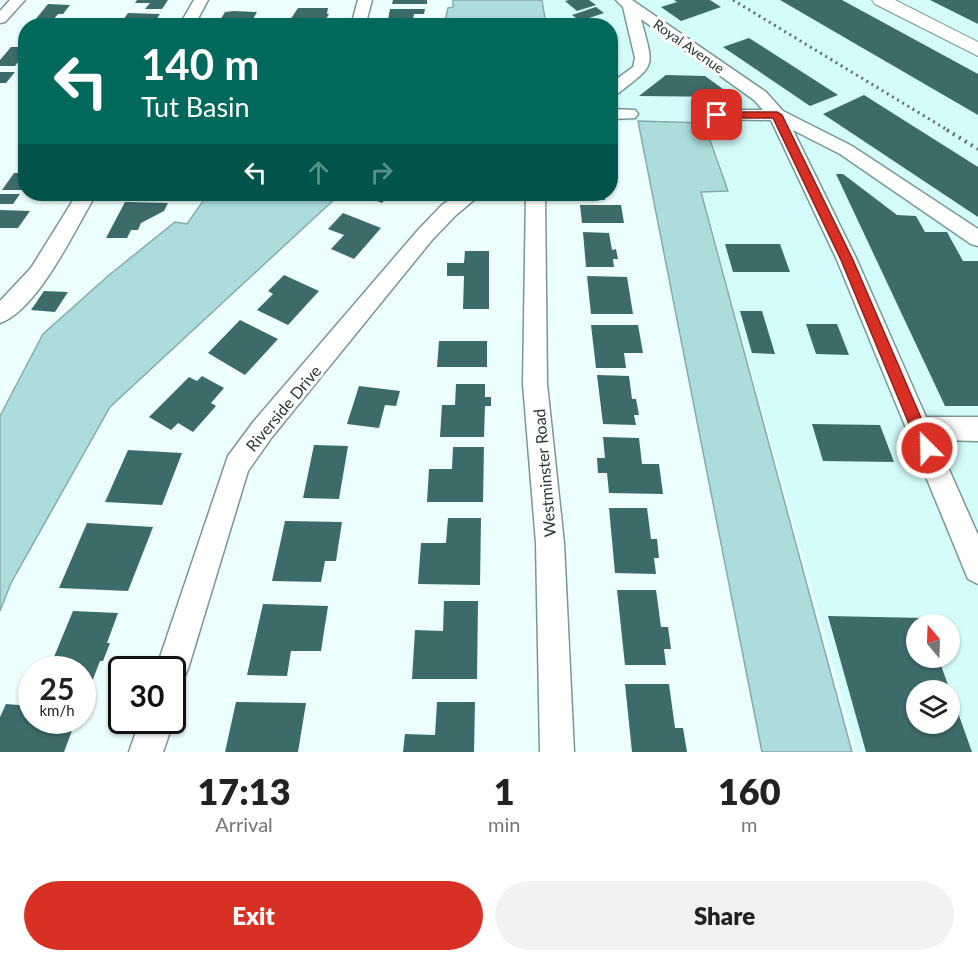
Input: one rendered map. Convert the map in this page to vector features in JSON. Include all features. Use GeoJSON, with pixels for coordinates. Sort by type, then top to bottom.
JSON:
{"type":"FeatureCollection","features":[{"type":"Feature","properties":{"kind":"main road"},"geometry":{"type":"LineString","coordinates":[[881,0],[978,50]]}},
{"type":"Feature","properties":{"kind":"street"},"geometry":{"type":"LineString","coordinates":[[191,18],[201,0]]}},
{"type":"Feature","properties":{"kind":"street"},"geometry":{"type":"LineString","coordinates":[[360,18],[365,0]]}},
{"type":"Feature","properties":{"kind":"street"},"geometry":{"type":"LineString","coordinates":[[618,86],[640,69],[643,58],[626,2]]}},
{"type":"Feature","properties":{"kind":"street","name":"Royal Avenue"},"geometry":{"type":"LineString","coordinates":[[626,2],[760,96],[777,115],[846,150],[978,239]]}},
{"type":"Feature","properties":{"kind":"street"},"geometry":{"type":"LineString","coordinates":[[0,19],[10,3]]}},
{"type":"Feature","properties":{"kind":"street"},"geometry":{"type":"LineString","coordinates":[[618,114],[628,114]]}},
{"type":"Feature","properties":{"kind":"street"},"geometry":{"type":"LineString","coordinates":[[717,115],[777,115],[847,260],[978,569]]}},
{"type":"Feature","properties":{"kind":"street"},"geometry":{"type":"LineString","coordinates":[[0,314],[13,304],[34,280],[82,201]]}},
{"type":"Feature","properties":{"kind":"street","name":"Riverside Drive"},"geometry":{"type":"LineString","coordinates":[[176,656],[237,465],[263,429],[311,374],[424,235],[462,201]]}},
{"type":"Feature","properties":{"kind":"street","name":"Westminster Road"},"geometry":{"type":"LineString","coordinates":[[535,201],[536,384],[550,543],[557,752]]}},
{"type":"Feature","properties":{"kind":"street"},"geometry":{"type":"LineString","coordinates":[[918,428],[978,429]]}},
{"type":"Feature","properties":{"kind":"street"},"geometry":{"type":"LineString","coordinates":[[147,752],[153,734]]}},
{"type":"Feature","properties":{"kind":"shaded area"},"geometry":{"type":"Polygon","coordinates":[[[453,0],[542,0],[545,18],[446,18],[448,8],[453,7],[453,0]]]}},
{"type":"Feature","properties":{"kind":"shaded area"},"geometry":{"type":"Polygon","coordinates":[[[543,0],[978,0],[978,752],[857,752],[702,192],[729,191],[706,123],[618,121],[618,18],[547,18],[543,0]]]}},
{"type":"Feature","properties":{"kind":"shaded area"},"geometry":{"type":"Polygon","coordinates":[[[638,121],[704,123],[728,191],[701,192],[852,752],[762,752],[638,121]]]}},
{"type":"Feature","properties":{"kind":"shaded area"},"geometry":{"type":"Polygon","coordinates":[[[203,201],[333,201],[110,407],[11,583],[0,611],[0,416],[43,334],[108,276],[175,222],[187,224],[203,201]]]}},
{"type":"Feature","properties":{"kind":"building"},"geometry":{"type":"Polygon","coordinates":[[[137,0],[168,0],[162,9],[145,9],[150,3],[135,3],[137,0]]]}},
{"type":"Feature","properties":{"kind":"building"},"geometry":{"type":"Polygon","coordinates":[[[393,0],[427,0],[427,4],[392,4],[393,0]]]}},
{"type":"Feature","properties":{"kind":"building"},"geometry":{"type":"Polygon","coordinates":[[[589,0],[596,5],[577,11],[565,1],[589,0]]]}},
{"type":"Feature","properties":{"kind":"building"},"geometry":{"type":"Polygon","coordinates":[[[674,0],[710,0],[721,7],[681,21],[661,7],[677,2],[674,0]]]}},
{"type":"Feature","properties":{"kind":"building"},"geometry":{"type":"Polygon","coordinates":[[[780,0],[842,0],[978,74],[978,115],[780,0]]]}},
{"type":"Feature","properties":{"kind":"building"},"geometry":{"type":"Polygon","coordinates":[[[930,0],[978,0],[978,24],[930,0]]]}},
{"type":"Feature","properties":{"kind":"building"},"geometry":{"type":"Polygon","coordinates":[[[48,4],[70,5],[63,14],[58,14],[55,18],[37,18],[48,4]]]}},
{"type":"Feature","properties":{"kind":"building"},"geometry":{"type":"Polygon","coordinates":[[[596,7],[604,13],[589,18],[576,18],[572,15],[596,7]]]}},
{"type":"Feature","properties":{"kind":"building"},"geometry":{"type":"Polygon","coordinates":[[[298,8],[328,8],[327,18],[291,18],[298,8]]]}},
{"type":"Feature","properties":{"kind":"building"},"geometry":{"type":"Polygon","coordinates":[[[390,9],[425,9],[424,14],[414,14],[413,18],[388,18],[390,9]]]}},
{"type":"Feature","properties":{"kind":"building"},"geometry":{"type":"Polygon","coordinates":[[[225,12],[257,12],[254,18],[221,18],[225,12]]]}},
{"type":"Feature","properties":{"kind":"building"},"geometry":{"type":"Polygon","coordinates":[[[128,13],[160,14],[157,18],[124,18],[128,13]]]}},
{"type":"Feature","properties":{"kind":"building"},"geometry":{"type":"Polygon","coordinates":[[[749,38],[838,95],[810,106],[723,47],[749,38]]]}},
{"type":"Feature","properties":{"kind":"building"},"geometry":{"type":"Polygon","coordinates":[[[11,47],[18,47],[18,62],[15,66],[0,66],[0,60],[11,47]]]}},
{"type":"Feature","properties":{"kind":"building"},"geometry":{"type":"Polygon","coordinates":[[[0,72],[15,72],[6,83],[0,83],[0,72]]]}},
{"type":"Feature","properties":{"kind":"building"},"geometry":{"type":"Polygon","coordinates":[[[666,75],[705,76],[734,97],[639,96],[666,75]]]}},
{"type":"Feature","properties":{"kind":"building"},"geometry":{"type":"Polygon","coordinates":[[[864,95],[978,167],[978,217],[823,114],[864,95]]]}},
{"type":"Feature","properties":{"kind":"building"},"geometry":{"type":"Polygon","coordinates":[[[14,173],[18,173],[18,190],[2,190],[14,173]]]}},
{"type":"Feature","properties":{"kind":"building"},"geometry":{"type":"Polygon","coordinates":[[[836,174],[843,174],[897,215],[916,216],[925,232],[947,232],[963,261],[978,261],[978,406],[945,406],[836,174]]]}},
{"type":"Feature","properties":{"kind":"building"},"geometry":{"type":"Polygon","coordinates":[[[0,194],[18,194],[13,204],[0,204],[0,194]]]}},
{"type":"Feature","properties":{"kind":"building"},"geometry":{"type":"Polygon","coordinates":[[[125,202],[168,203],[164,211],[141,223],[138,230],[131,230],[127,238],[106,238],[125,202]]]}},
{"type":"Feature","properties":{"kind":"building"},"geometry":{"type":"Polygon","coordinates":[[[580,205],[621,205],[624,223],[582,223],[580,205]]]}},
{"type":"Feature","properties":{"kind":"building"},"geometry":{"type":"Polygon","coordinates":[[[0,210],[30,211],[18,228],[0,228],[0,210]]]}},
{"type":"Feature","properties":{"kind":"building"},"geometry":{"type":"Polygon","coordinates":[[[343,213],[381,228],[354,259],[331,249],[344,235],[328,229],[343,213]]]}},
{"type":"Feature","properties":{"kind":"building"},"geometry":{"type":"Polygon","coordinates":[[[583,232],[609,233],[612,250],[616,249],[618,259],[613,259],[614,267],[586,267],[583,232]]]}},
{"type":"Feature","properties":{"kind":"building"},"geometry":{"type":"Polygon","coordinates":[[[725,244],[780,244],[790,272],[733,272],[725,244]]]}},
{"type":"Feature","properties":{"kind":"building"},"geometry":{"type":"Polygon","coordinates":[[[465,251],[489,251],[489,309],[463,309],[464,276],[447,276],[447,263],[464,263],[465,251]]]}},
{"type":"Feature","properties":{"kind":"building"},"geometry":{"type":"Polygon","coordinates":[[[284,275],[319,291],[288,325],[257,310],[273,294],[268,291],[284,275]]]}},
{"type":"Feature","properties":{"kind":"building"},"geometry":{"type":"Polygon","coordinates":[[[587,276],[627,277],[633,314],[591,314],[587,276]]]}},
{"type":"Feature","properties":{"kind":"building"},"geometry":{"type":"Polygon","coordinates":[[[44,291],[68,292],[55,312],[31,310],[44,291]]]}},
{"type":"Feature","properties":{"kind":"building"},"geometry":{"type":"Polygon","coordinates":[[[740,311],[762,311],[775,354],[752,353],[740,311]]]}},
{"type":"Feature","properties":{"kind":"building"},"geometry":{"type":"Polygon","coordinates":[[[240,320],[278,339],[245,375],[208,353],[240,320]]]}},
{"type":"Feature","properties":{"kind":"building"},"geometry":{"type":"Polygon","coordinates":[[[806,324],[837,324],[849,355],[816,354],[806,324]]]}},
{"type":"Feature","properties":{"kind":"building"},"geometry":{"type":"Polygon","coordinates":[[[591,325],[638,325],[643,353],[624,353],[626,368],[596,368],[591,325]]]}},
{"type":"Feature","properties":{"kind":"building"},"geometry":{"type":"Polygon","coordinates":[[[439,341],[487,341],[487,367],[437,367],[439,341]]]}},
{"type":"Feature","properties":{"kind":"building"},"geometry":{"type":"Polygon","coordinates":[[[597,375],[629,376],[632,399],[636,399],[639,415],[634,415],[636,425],[603,424],[597,375]]]}},
{"type":"Feature","properties":{"kind":"building"},"geometry":{"type":"Polygon","coordinates":[[[202,376],[224,388],[211,403],[216,406],[193,432],[178,423],[171,430],[149,417],[189,377],[197,381],[202,376]]]}},
{"type":"Feature","properties":{"kind":"building"},"geometry":{"type":"Polygon","coordinates":[[[456,384],[485,384],[485,397],[491,397],[491,406],[485,406],[484,437],[440,437],[442,405],[455,405],[456,384]]]}},
{"type":"Feature","properties":{"kind":"building"},"geometry":{"type":"Polygon","coordinates":[[[359,386],[400,391],[396,406],[385,405],[379,428],[347,424],[359,386]]]}},
{"type":"Feature","properties":{"kind":"building"},"geometry":{"type":"Polygon","coordinates":[[[812,424],[880,425],[894,462],[823,461],[812,424]]]}},
{"type":"Feature","properties":{"kind":"building"},"geometry":{"type":"Polygon","coordinates":[[[603,437],[639,438],[642,464],[659,464],[663,494],[609,493],[607,473],[598,473],[597,458],[605,458],[603,437]]]}},
{"type":"Feature","properties":{"kind":"building"},"geometry":{"type":"Polygon","coordinates":[[[314,445],[348,446],[339,499],[303,498],[314,445]]]}},
{"type":"Feature","properties":{"kind":"building"},"geometry":{"type":"Polygon","coordinates":[[[453,447],[484,447],[483,502],[427,502],[429,469],[452,469],[453,447]]]}},
{"type":"Feature","properties":{"kind":"building"},"geometry":{"type":"Polygon","coordinates":[[[128,450],[182,453],[162,505],[105,502],[128,450]]]}},
{"type":"Feature","properties":{"kind":"building"},"geometry":{"type":"Polygon","coordinates":[[[609,508],[647,508],[651,539],[657,539],[659,558],[654,558],[656,574],[615,573],[609,508]]]}},
{"type":"Feature","properties":{"kind":"building"},"geometry":{"type":"Polygon","coordinates":[[[448,518],[481,518],[480,585],[418,584],[421,543],[446,543],[448,518]]]}},
{"type":"Feature","properties":{"kind":"building"},"geometry":{"type":"Polygon","coordinates":[[[285,521],[342,522],[336,561],[325,561],[321,582],[272,581],[285,521]]]}},
{"type":"Feature","properties":{"kind":"building"},"geometry":{"type":"Polygon","coordinates":[[[87,523],[153,527],[128,591],[59,588],[87,523]]]}},
{"type":"Feature","properties":{"kind":"building"},"geometry":{"type":"Polygon","coordinates":[[[617,590],[656,590],[661,627],[668,627],[671,649],[664,649],[666,665],[625,665],[617,590]]]}},
{"type":"Feature","properties":{"kind":"building"},"geometry":{"type":"Polygon","coordinates":[[[444,601],[478,601],[477,679],[412,679],[415,630],[443,631],[444,601]]]}},
{"type":"Feature","properties":{"kind":"building"},"geometry":{"type":"Polygon","coordinates":[[[263,604],[328,606],[321,651],[291,651],[287,676],[247,675],[263,604]]]}},
{"type":"Feature","properties":{"kind":"building"},"geometry":{"type":"Polygon","coordinates":[[[73,611],[118,613],[107,643],[110,643],[96,671],[96,656],[54,656],[73,611]]]}},
{"type":"Feature","properties":{"kind":"building"},"geometry":{"type":"Polygon","coordinates":[[[828,616],[906,618],[906,668],[942,668],[946,680],[906,680],[906,734],[960,734],[960,719],[972,752],[866,752],[828,616]]]}},
{"type":"Feature","properties":{"kind":"building"},"geometry":{"type":"Polygon","coordinates":[[[625,684],[669,684],[675,728],[683,728],[687,752],[632,752],[625,684]]]}},
{"type":"Feature","properties":{"kind":"building"},"geometry":{"type":"Polygon","coordinates":[[[236,702],[306,703],[298,752],[225,752],[236,702]]]}},
{"type":"Feature","properties":{"kind":"building"},"geometry":{"type":"Polygon","coordinates":[[[437,702],[475,702],[474,752],[403,752],[405,734],[435,735],[437,702]]]}},
{"type":"Feature","properties":{"kind":"building"},"geometry":{"type":"Polygon","coordinates":[[[6,704],[18,705],[18,734],[71,734],[64,752],[0,752],[0,717],[6,704]]]}},
{"type":"Feature","properties":{"kind":"railway"},"geometry":{"type":"LineString","coordinates":[[733,0],[949,131]]}},
{"type":"Feature","properties":{"kind":"railway"},"geometry":{"type":"LineString","coordinates":[[947,130],[978,149]]}},
{"type":"Feature","properties":{"kind":"route"},"geometry":{"type":"LineString","coordinates":[[717,115],[777,115],[847,260],[927,448]]}}]}
